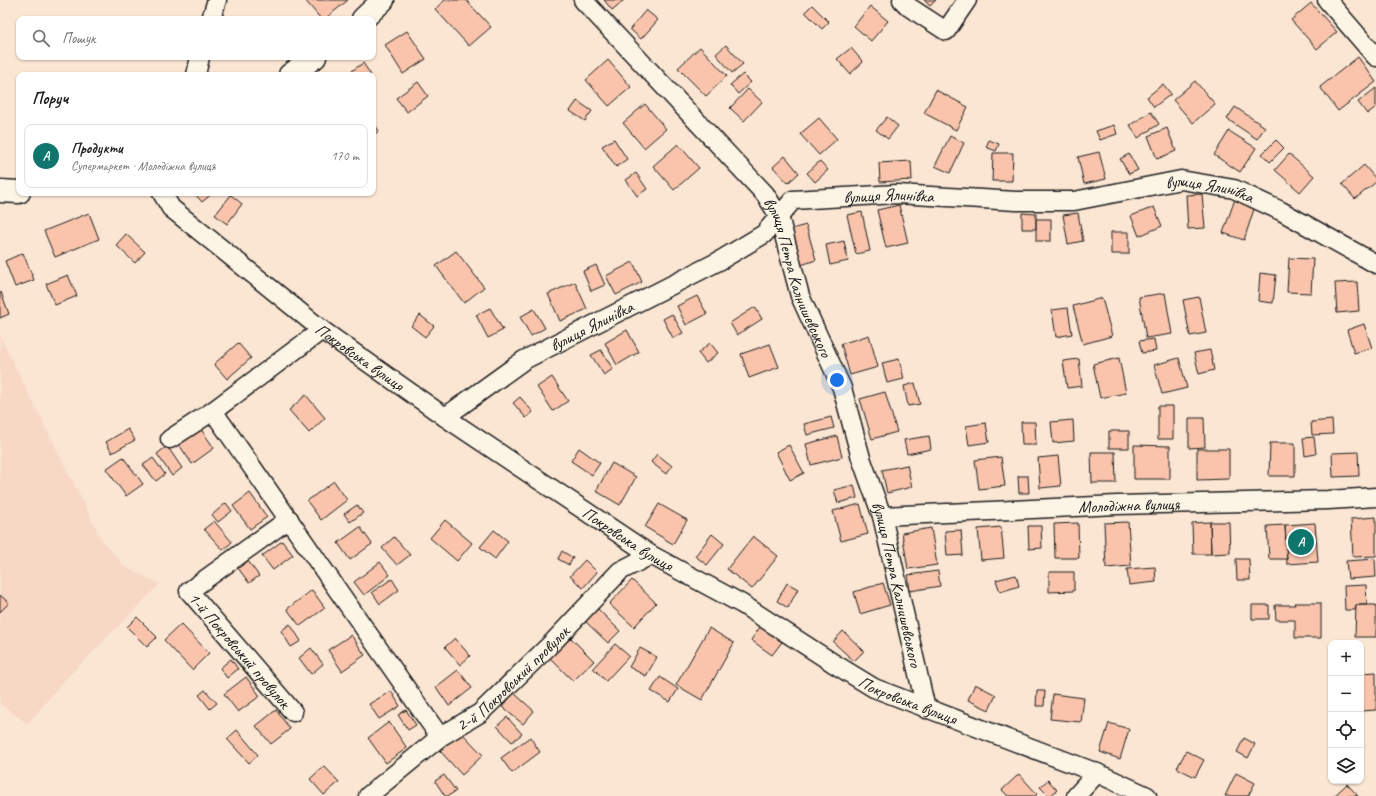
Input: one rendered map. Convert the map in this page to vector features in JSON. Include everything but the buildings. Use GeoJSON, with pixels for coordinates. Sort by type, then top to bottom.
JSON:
{"type":"FeatureCollection","features":[{"type":"Feature","properties":{"kind":"main road"},"geometry":{"type":"LineString","coordinates":[[366,16],[383,0]]}},
{"type":"Feature","properties":{"kind":"main road"},"geometry":{"type":"LineString","coordinates":[[294,72],[311,60]]}},
{"type":"Feature","properties":{"kind":"main road"},"geometry":{"type":"LineString","coordinates":[[0,191],[16,192]]}},
{"type":"Feature","properties":{"kind":"street"},"geometry":{"type":"LineString","coordinates":[[212,16],[217,0]]}},
{"type":"Feature","properties":{"kind":"street","name":"вулиця Петра Калнишевського"},"geometry":{"type":"LineString","coordinates":[[582,0],[766,194],[779,216],[800,296],[842,388],[861,458],[882,516],[926,709]]}},
{"type":"Feature","properties":{"kind":"street"},"geometry":{"type":"LineString","coordinates":[[902,0],[909,7],[946,31],[967,0]]}},
{"type":"Feature","properties":{"kind":"street"},"geometry":{"type":"LineString","coordinates":[[1327,0],[1376,58]]}},
{"type":"Feature","properties":{"kind":"street"},"geometry":{"type":"LineString","coordinates":[[197,72],[199,60]]}},
{"type":"Feature","properties":{"kind":"street","name":"вулиця Ялинівка"},"geometry":{"type":"LineString","coordinates":[[445,417],[524,360],[719,261],[764,234],[793,200],[897,194],[1016,201],[1074,201],[1181,180],[1234,189],[1281,211],[1376,264]]}},
{"type":"Feature","properties":{"kind":"street","name":"Покровська вулиця"},"geometry":{"type":"LineString","coordinates":[[164,196],[172,208],[322,330],[445,417],[650,555],[742,604],[874,688],[1097,773],[1147,796]]}},
{"type":"Feature","properties":{"kind":"street"},"geometry":{"type":"LineString","coordinates":[[170,439],[213,411],[322,330]]}},
{"type":"Feature","properties":{"kind":"street"},"geometry":{"type":"LineString","coordinates":[[213,411],[289,518],[440,737]]}},
{"type":"Feature","properties":{"kind":"street","name":"Молодіжна вулиця"},"geometry":{"type":"LineString","coordinates":[[882,516],[1117,504],[1328,500],[1376,496]]}},
{"type":"Feature","properties":{"kind":"street","name":"1-й Покровський провулок"},"geometry":{"type":"LineString","coordinates":[[289,518],[189,591],[293,712]]}},
{"type":"Feature","properties":{"kind":"street","name":"2-й Покровський провулок"},"geometry":{"type":"LineString","coordinates":[[368,796],[440,737],[480,713],[554,641],[620,571],[650,555]]}},
{"type":"Feature","properties":{"kind":"street"},"geometry":{"type":"LineString","coordinates":[[1076,796],[1097,773]]}},
{"type":"Feature","properties":{"kind":"shaded area"},"geometry":{"type":"Polygon","coordinates":[[[0,336],[102,540],[125,567],[160,584],[59,686],[28,724],[0,704],[0,336]]]}},
{"type":"Feature","properties":{"kind":"place","name":"Продукти"},"geometry":{"type":"Point","coordinates":[1301,542]}}]}
